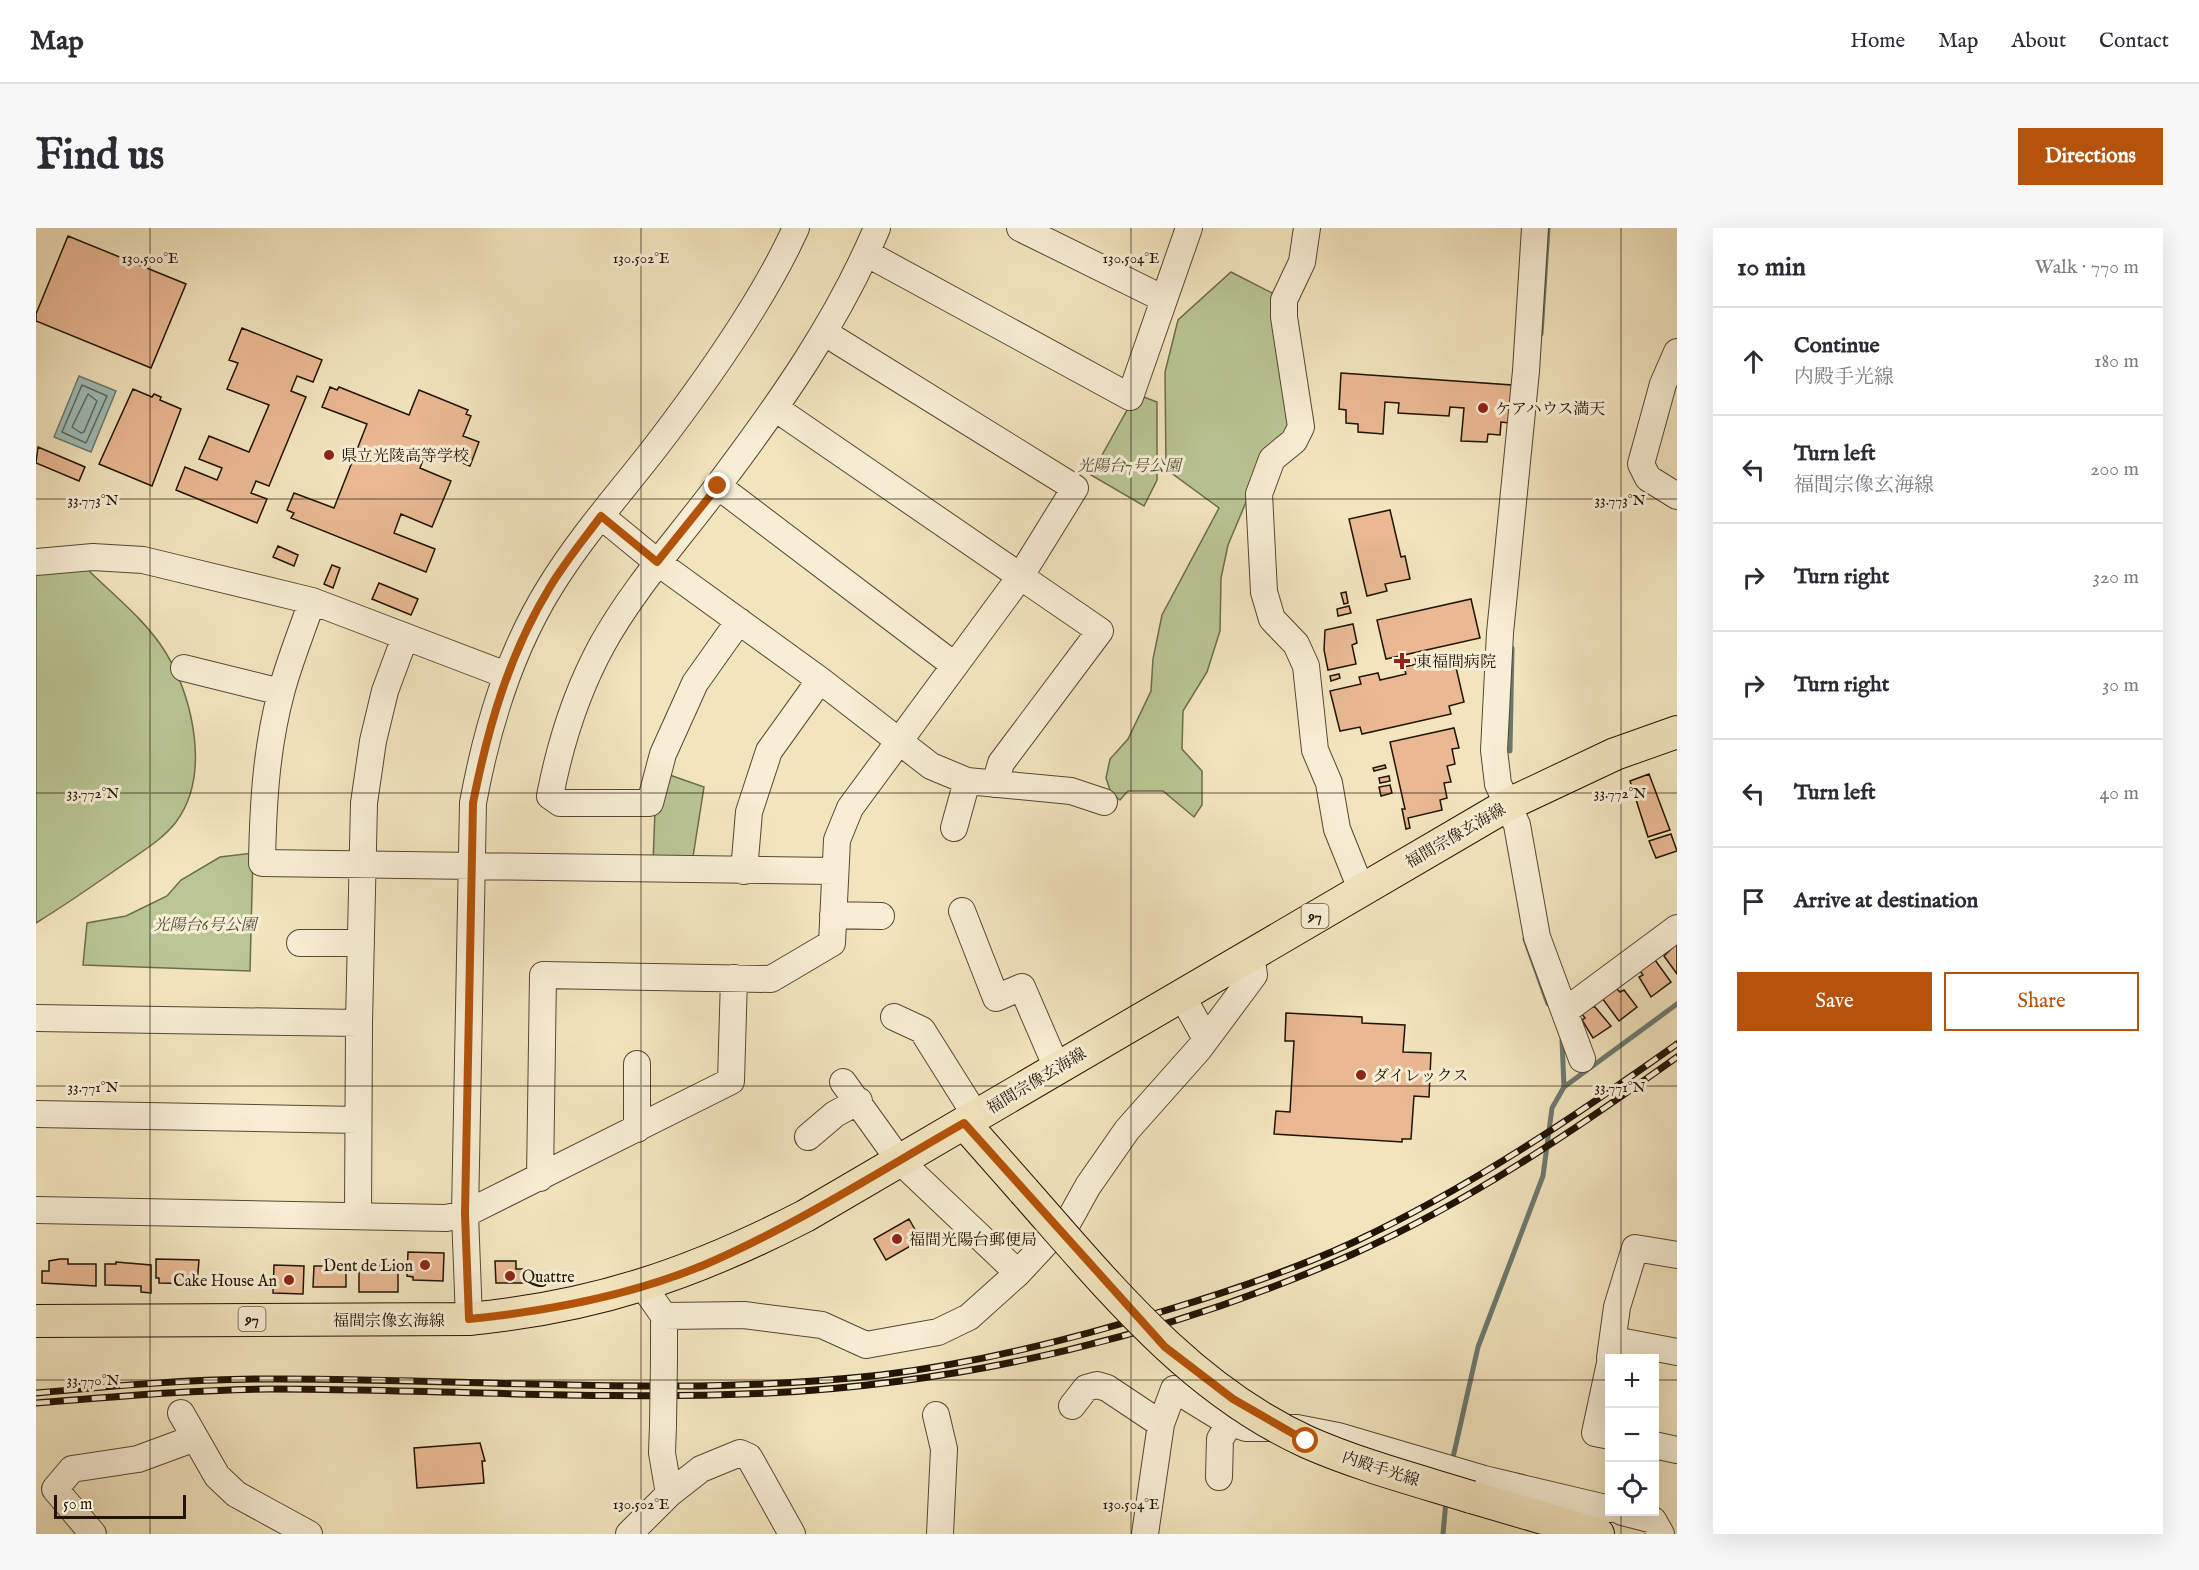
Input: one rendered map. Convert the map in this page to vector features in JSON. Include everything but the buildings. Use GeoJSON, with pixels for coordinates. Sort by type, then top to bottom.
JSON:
{"type":"FeatureCollection","features":[{"type":"Feature","properties":{"kind":"main road","name":"福間宗像玄海線"},"geometry":{"type":"LineString","coordinates":[[36,1321],[469,1319],[523,1314],[588,1301],[643,1286],[749,1245],[805,1216],[1509,804],[1615,754],[1677,732]]}},
{"type":"Feature","properties":{"kind":"main road","name":"内殿手光線"},"geometry":{"type":"LineString","coordinates":[[970,1119],[1024,1191],[1165,1347],[1233,1399],[1306,1441],[1342,1456],[1598,1534]]}},
{"type":"Feature","properties":{"kind":"street"},"geometry":{"type":"LineString","coordinates":[[469,1319],[465,1214],[471,867],[473,803],[482,754],[506,675],[550,586],[601,516],[656,447],[724,352],[796,228]]}},
{"type":"Feature","properties":{"kind":"street"},"geometry":{"type":"LineString","coordinates":[[738,621],[695,683],[663,754],[650,803],[560,803],[550,795],[556,764],[570,720],[602,645],[657,562],[718,486],[775,408],[825,333],[867,253],[877,228]]}},
{"type":"Feature","properties":{"kind":"street"},"geometry":{"type":"LineString","coordinates":[[1020,228],[1164,298]]}},
{"type":"Feature","properties":{"kind":"street"},"geometry":{"type":"LineString","coordinates":[[867,253],[1130,397],[1189,228]]}},
{"type":"Feature","properties":{"kind":"street"},"geometry":{"type":"LineString","coordinates":[[1307,228],[1302,262],[1284,300],[1284,317],[1301,426],[1294,441],[1272,459],[1259,494],[1264,592],[1272,619],[1296,644],[1306,666],[1315,750],[1329,783],[1337,829],[1361,889]]}},
{"type":"Feature","properties":{"kind":"street"},"geometry":{"type":"LineString","coordinates":[[1534,228],[1526,371],[1500,633],[1494,750],[1497,784],[1509,804],[1517,825],[1537,937],[1582,1059]]}},
{"type":"Feature","properties":{"kind":"street"},"geometry":{"type":"LineString","coordinates":[[540,1178],[543,975],[771,979],[832,944],[837,840],[850,808],[1020,577],[1075,488],[825,333]]}},
{"type":"Feature","properties":{"kind":"street"},"geometry":{"type":"LineString","coordinates":[[1677,352],[1670,388],[1641,464],[1648,478],[1677,496]]}},
{"type":"Feature","properties":{"kind":"street"},"geometry":{"type":"LineString","coordinates":[[775,408],[1100,631],[1001,763],[995,784]]}},
{"type":"Feature","properties":{"kind":"street"},"geometry":{"type":"LineString","coordinates":[[718,486],[954,665]]}},
{"type":"Feature","properties":{"kind":"street"},"geometry":{"type":"LineString","coordinates":[[601,516],[657,562],[820,680],[931,766],[966,781],[1071,791],[1104,802]]}},
{"type":"Feature","properties":{"kind":"street"},"geometry":{"type":"LineString","coordinates":[[36,562],[93,557],[142,560],[312,601],[506,675]]}},
{"type":"Feature","properties":{"kind":"street"},"geometry":{"type":"LineString","coordinates":[[312,601],[281,692],[263,798],[262,863],[834,871]]}},
{"type":"Feature","properties":{"kind":"street"},"geometry":{"type":"LineString","coordinates":[[358,1216],[358,1023],[364,802],[373,741],[385,691],[405,637]]}},
{"type":"Feature","properties":{"kind":"street"},"geometry":{"type":"LineString","coordinates":[[184,668],[281,692]]}},
{"type":"Feature","properties":{"kind":"street"},"geometry":{"type":"LineString","coordinates":[[744,871],[749,812],[769,751],[820,680]]}},
{"type":"Feature","properties":{"kind":"street"},"geometry":{"type":"LineString","coordinates":[[954,828],[966,781]]}},
{"type":"Feature","properties":{"kind":"street"},"geometry":{"type":"LineString","coordinates":[[962,911],[996,998],[1022,987],[1058,1068]]}},
{"type":"Feature","properties":{"kind":"street"},"geometry":{"type":"LineString","coordinates":[[833,915],[881,916]]}},
{"type":"Feature","properties":{"kind":"street"},"geometry":{"type":"LineString","coordinates":[[1565,1011],[1677,928]]}},
{"type":"Feature","properties":{"kind":"street"},"geometry":{"type":"LineString","coordinates":[[300,943],[361,944]]}},
{"type":"Feature","properties":{"kind":"street"},"geometry":{"type":"LineString","coordinates":[[1068,1222],[1088,1186],[1127,1130],[1206,1039],[1254,975],[1251,955]]}},
{"type":"Feature","properties":{"kind":"street"},"geometry":{"type":"LineString","coordinates":[[36,1210],[446,1218],[465,1214],[731,1081],[734,978]]}},
{"type":"Feature","properties":{"kind":"street"},"geometry":{"type":"LineString","coordinates":[[1182,994],[1206,1039]]}},
{"type":"Feature","properties":{"kind":"street"},"geometry":{"type":"LineString","coordinates":[[894,1017],[922,1030],[970,1119]]}},
{"type":"Feature","properties":{"kind":"street"},"geometry":{"type":"LineString","coordinates":[[36,1018],[358,1023]]}},
{"type":"Feature","properties":{"kind":"street"},"geometry":{"type":"LineString","coordinates":[[637,1064],[637,1129]]}},
{"type":"Feature","properties":{"kind":"street"},"geometry":{"type":"LineString","coordinates":[[808,1137],[835,1114],[851,1091],[899,1160],[1018,1273]]}},
{"type":"Feature","properties":{"kind":"street"},"geometry":{"type":"LineString","coordinates":[[36,1114],[358,1120]]}},
{"type":"Feature","properties":{"kind":"street"},"geometry":{"type":"LineString","coordinates":[[664,1316],[744,1315],[822,1325],[866,1345],[938,1332],[969,1317],[1018,1273],[1045,1244]]}},
{"type":"Feature","properties":{"kind":"street"},"geometry":{"type":"LineString","coordinates":[[1677,1256],[1635,1248],[1617,1307],[1611,1354],[1677,1353]]}},
{"type":"Feature","properties":{"kind":"street"},"geometry":{"type":"LineString","coordinates":[[643,1286],[664,1316],[662,1453],[669,1494]]}},
{"type":"Feature","properties":{"kind":"street"},"geometry":{"type":"LineString","coordinates":[[1605,1384],[1595,1433],[1605,1435]]}},
{"type":"Feature","properties":{"kind":"street"},"geometry":{"type":"LineString","coordinates":[[1072,1406],[1086,1388],[1097,1385],[1107,1388],[1161,1424]]}},
{"type":"Feature","properties":{"kind":"street"},"geometry":{"type":"LineString","coordinates":[[1145,1534],[1161,1424],[1174,1389],[1230,1423],[1246,1428],[1298,1428],[1338,1436],[1484,1479],[1605,1508]]}},
{"type":"Feature","properties":{"kind":"street"},"geometry":{"type":"LineString","coordinates":[[181,1413],[224,1482],[236,1494],[278,1528],[309,1534]]}},
{"type":"Feature","properties":{"kind":"street"},"geometry":{"type":"LineString","coordinates":[[936,1415],[944,1449],[940,1534]]}},
{"type":"Feature","properties":{"kind":"street"},"geometry":{"type":"LineString","coordinates":[[1219,1477],[1220,1439],[1230,1423]]}},
{"type":"Feature","properties":{"kind":"street"},"geometry":{"type":"LineString","coordinates":[[93,1534],[55,1489],[72,1469],[138,1459],[195,1438]]}},
{"type":"Feature","properties":{"kind":"street"},"geometry":{"type":"LineString","coordinates":[[1659,1446],[1677,1450]]}},
{"type":"Feature","properties":{"kind":"street"},"geometry":{"type":"LineString","coordinates":[[662,1453],[675,1461],[701,1470]]}},
{"type":"Feature","properties":{"kind":"street"},"geometry":{"type":"LineString","coordinates":[[628,1534],[669,1494],[701,1470],[740,1453],[749,1457],[792,1534]]}},
{"type":"Feature","properties":{"kind":"street"},"geometry":{"type":"LineString","coordinates":[[1638,1516],[1653,1520],[1661,1534]]}},
{"type":"Feature","properties":{"kind":"green space"},"geometry":{"type":"Polygon","coordinates":[[[1231,272],[1274,294],[1296,420],[1249,495],[1228,545],[1221,578],[1220,631],[1207,672],[1183,711],[1182,749],[1202,771],[1202,805],[1194,817],[1163,791],[1128,791],[1120,800],[1111,793],[1106,778],[1110,759],[1128,739],[1151,691],[1153,659],[1162,615],[1219,508],[1166,469],[1165,372],[1178,320],[1231,272]]]}},
{"type":"Feature","properties":{"kind":"green space","name":"光陽台7号公園"},"geometry":{"type":"Polygon","coordinates":[[[1136,394],[1157,402],[1157,480],[1144,506],[1091,475],[1136,394]]]}},
{"type":"Feature","properties":{"kind":"green space"},"geometry":{"type":"Polygon","coordinates":[[[85,567],[149,629],[176,672],[184,692],[194,737],[193,782],[187,803],[176,822],[166,833],[71,901],[36,923],[36,572],[85,567]]]}},
{"type":"Feature","properties":{"kind":"green space"},"geometry":{"type":"Polygon","coordinates":[[[664,773],[704,787],[692,863],[653,863],[655,810],[664,773]]]}},
{"type":"Feature","properties":{"kind":"green space","name":"光陽台6号公園"},"geometry":{"type":"Polygon","coordinates":[[[253,853],[250,971],[83,965],[87,923],[126,916],[167,896],[181,880],[220,857],[253,853]]]}},
{"type":"Feature","properties":{"kind":"water"},"geometry":{"type":"Polygon","coordinates":[[[79,376],[116,391],[91,452],[54,437],[79,376]]]}},
{"type":"Feature","properties":{"kind":"waterway"},"geometry":{"type":"LineString","coordinates":[[1541,334],[1548,228]]}},
{"type":"Feature","properties":{"kind":"waterway"},"geometry":{"type":"LineString","coordinates":[[1510,751],[1512,648]]}},
{"type":"Feature","properties":{"kind":"waterway"},"geometry":{"type":"LineString","coordinates":[[1525,939],[1548,1004]]}},
{"type":"Feature","properties":{"kind":"waterway"},"geometry":{"type":"LineString","coordinates":[[1564,1087],[1677,1004]]}},
{"type":"Feature","properties":{"kind":"waterway"},"geometry":{"type":"LineString","coordinates":[[1452,1462],[1478,1347],[1543,1176],[1552,1108],[1564,1087],[1562,1040]]}},
{"type":"Feature","properties":{"kind":"waterway"},"geometry":{"type":"LineString","coordinates":[[1443,1534],[1446,1501]]}},
{"type":"Feature","properties":{"kind":"railway"},"geometry":{"type":"LineString","coordinates":[[36,1393],[152,1383],[240,1379],[652,1386],[728,1385],[805,1382],[881,1375],[990,1357],[1097,1331],[1191,1303],[1285,1271],[1354,1242],[1480,1175],[1677,1044]]}},
{"type":"Feature","properties":{"kind":"railway"},"geometry":{"type":"LineString","coordinates":[[36,1403],[181,1392],[269,1389],[644,1396],[769,1393],[919,1378],[993,1366],[1141,1331],[1284,1283],[1353,1254],[1396,1234],[1480,1188],[1560,1138],[1677,1057]]}},
{"type":"Feature","properties":{"kind":"place","name":"ケアハウス満天"},"geometry":{"type":"Point","coordinates":[1483,408]}},
{"type":"Feature","properties":{"kind":"place","name":"県立光陵高等学校"},"geometry":{"type":"Point","coordinates":[329,455]}},
{"type":"Feature","properties":{"kind":"place","name":"東福間病院"},"geometry":{"type":"Point","coordinates":[1402,661]}},
{"type":"Feature","properties":{"kind":"place","name":"ダイレックス"},"geometry":{"type":"Point","coordinates":[1361,1075]}},
{"type":"Feature","properties":{"kind":"place","name":"福間光陽台郵便局"},"geometry":{"type":"Point","coordinates":[897,1239]}},
{"type":"Feature","properties":{"kind":"place","name":"Dent de Lion"},"geometry":{"type":"Point","coordinates":[425,1265]}},
{"type":"Feature","properties":{"kind":"place","name":"Quattre"},"geometry":{"type":"Point","coordinates":[510,1276]}},
{"type":"Feature","properties":{"kind":"place","name":"Cake House An"},"geometry":{"type":"Point","coordinates":[289,1280]}},
{"type":"Feature","properties":{"kind":"route"},"geometry":{"type":"LineString","coordinates":[[718,486],[657,562],[612,528],[601,516],[550,586],[526,630],[497,702],[482,754],[473,803],[465,1214],[469,1319],[523,1314],[588,1301],[643,1286],[701,1266],[749,1245],[805,1216],[964,1123],[1165,1347],[1201,1377],[1233,1399],[1270,1423],[1306,1441]]}}]}
